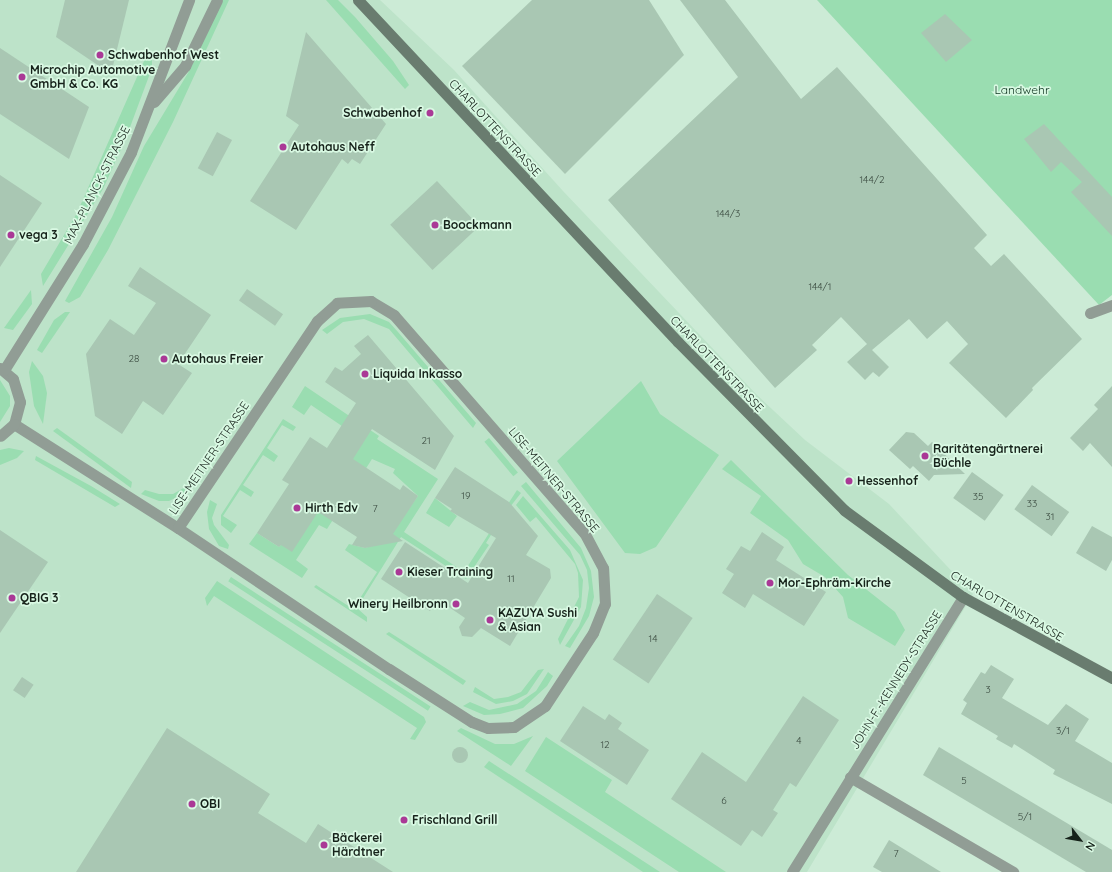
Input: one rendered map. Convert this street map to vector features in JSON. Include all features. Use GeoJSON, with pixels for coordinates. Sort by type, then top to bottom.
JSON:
{"type":"FeatureCollection","features":[{"type":"Feature","properties":{"kind":"main road","name":"CHARLOTTENSTRASSE"},"geometry":{"type":"LineString","coordinates":[[358,0],[623,285],[798,467],[869,530],[963,597],[1112,678]]}},
{"type":"Feature","properties":{"kind":"street","name":"MAX-PLANCK-STRASSE"},"geometry":{"type":"LineString","coordinates":[[14,424],[19,413],[18,390],[2,369],[83,244],[131,152],[189,0]]}},
{"type":"Feature","properties":{"kind":"street"},"geometry":{"type":"LineString","coordinates":[[148,108],[184,66],[217,0]]}},
{"type":"Feature","properties":{"kind":"street","name":"LISE-MEITNER-STRASSE"},"geometry":{"type":"LineString","coordinates":[[14,424],[178,528],[472,722],[488,728],[514,727],[545,706],[593,633],[605,604],[603,568],[584,533],[394,315],[371,301],[337,303],[316,321],[178,528]]}},
{"type":"Feature","properties":{"kind":"street"},"geometry":{"type":"LineString","coordinates":[[1090,313],[1112,306]]}},
{"type":"Feature","properties":{"kind":"street"},"geometry":{"type":"LineString","coordinates":[[0,436],[14,424]]}},
{"type":"Feature","properties":{"kind":"street","name":"JOHN-F.-KENNEDY-STRASSE"},"geometry":{"type":"LineString","coordinates":[[792,872],[963,597]]}},
{"type":"Feature","properties":{"kind":"street"},"geometry":{"type":"LineString","coordinates":[[850,777],[1013,872]]}},
{"type":"Feature","properties":{"kind":"shaded area"},"geometry":{"type":"Polygon","coordinates":[[[0,0],[380,0],[454,70],[563,191],[756,394],[805,440],[889,504],[973,594],[807,872],[0,872],[0,0]]]}},
{"type":"Feature","properties":{"kind":"green space"},"geometry":{"type":"Polygon","coordinates":[[[221,0],[229,0],[173,122],[108,250],[80,297],[69,303],[65,301],[112,217],[144,146],[188,73],[221,0]]]}},
{"type":"Feature","properties":{"kind":"green space"},"geometry":{"type":"Polygon","coordinates":[[[326,0],[338,0],[355,17],[393,61],[409,85],[405,89],[326,0]]]}},
{"type":"Feature","properties":{"kind":"green space","name":"Landwehr"},"geometry":{"type":"Polygon","coordinates":[[[817,0],[1112,0],[1112,295],[1099,305],[817,0]]]}},
{"type":"Feature","properties":{"kind":"green space"},"geometry":{"type":"Polygon","coordinates":[[[148,52],[152,54],[152,68],[126,138],[103,189],[43,286],[41,274],[77,213],[148,52]]]}},
{"type":"Feature","properties":{"kind":"green space"},"geometry":{"type":"Polygon","coordinates":[[[31,290],[32,304],[13,330],[4,328],[31,290]]]}},
{"type":"Feature","properties":{"kind":"green space"},"geometry":{"type":"Polygon","coordinates":[[[65,312],[70,312],[42,353],[37,350],[54,320],[65,312]]]}},
{"type":"Feature","properties":{"kind":"green space"},"geometry":{"type":"Polygon","coordinates":[[[370,314],[389,322],[476,423],[473,428],[389,329],[364,319],[343,322],[327,334],[322,330],[340,318],[370,314]]]}},
{"type":"Feature","properties":{"kind":"green space"},"geometry":{"type":"Polygon","coordinates":[[[32,361],[43,376],[47,393],[43,424],[34,406],[29,372],[32,361]]]}},
{"type":"Feature","properties":{"kind":"green space"},"geometry":{"type":"Polygon","coordinates":[[[0,380],[10,396],[10,406],[0,422],[0,380]]]}},
{"type":"Feature","properties":{"kind":"green space"},"geometry":{"type":"Polygon","coordinates":[[[641,381],[660,414],[719,455],[656,547],[640,554],[625,553],[557,461],[641,381]]]}},
{"type":"Feature","properties":{"kind":"green space"},"geometry":{"type":"Polygon","coordinates":[[[305,386],[379,436],[377,439],[438,479],[404,532],[464,572],[517,490],[521,493],[502,517],[486,543],[489,545],[466,579],[401,537],[357,608],[367,617],[367,622],[314,587],[316,585],[353,609],[377,572],[345,550],[349,544],[365,548],[385,542],[418,496],[393,473],[395,469],[372,459],[327,529],[319,525],[296,560],[308,569],[302,578],[249,544],[257,533],[279,547],[364,441],[311,405],[304,415],[292,407],[305,386]]]}},
{"type":"Feature","properties":{"kind":"green space"},"geometry":{"type":"Polygon","coordinates":[[[283,419],[296,427],[293,431],[282,425],[267,448],[278,456],[274,462],[263,455],[243,485],[254,492],[251,497],[240,490],[223,516],[237,525],[231,533],[221,525],[221,515],[283,419]]]}},
{"type":"Feature","properties":{"kind":"green space"},"geometry":{"type":"Polygon","coordinates":[[[57,428],[132,482],[131,488],[53,431],[57,428]]]}},
{"type":"Feature","properties":{"kind":"green space"},"geometry":{"type":"Polygon","coordinates":[[[489,438],[518,472],[513,476],[484,442],[489,438]]]}},
{"type":"Feature","properties":{"kind":"green space"},"geometry":{"type":"Polygon","coordinates":[[[9,448],[24,451],[17,458],[0,465],[0,450],[9,448]]]}},
{"type":"Feature","properties":{"kind":"green space"},"geometry":{"type":"Polygon","coordinates":[[[36,456],[91,486],[120,504],[115,507],[35,460],[36,456]]]}},
{"type":"Feature","properties":{"kind":"green space"},"geometry":{"type":"Polygon","coordinates":[[[731,460],[848,575],[895,612],[905,630],[895,646],[848,618],[843,597],[825,577],[803,564],[788,540],[750,513],[761,496],[722,469],[731,460]]]}},
{"type":"Feature","properties":{"kind":"green space"},"geometry":{"type":"Polygon","coordinates":[[[526,482],[581,548],[591,571],[594,597],[589,616],[570,648],[565,646],[579,626],[586,608],[589,588],[587,570],[580,555],[521,486],[526,482]]]}},
{"type":"Feature","properties":{"kind":"green space"},"geometry":{"type":"Polygon","coordinates":[[[189,485],[190,491],[169,501],[159,501],[141,494],[145,490],[159,494],[173,494],[189,485]]]}},
{"type":"Feature","properties":{"kind":"green space"},"geometry":{"type":"Polygon","coordinates":[[[523,496],[570,550],[583,580],[581,607],[560,645],[558,639],[579,597],[578,573],[575,564],[536,517],[530,522],[516,505],[523,496]]]}},
{"type":"Feature","properties":{"kind":"green space"},"geometry":{"type":"Polygon","coordinates":[[[435,498],[457,516],[449,527],[426,513],[435,498]]]}},
{"type":"Feature","properties":{"kind":"green space"},"geometry":{"type":"Polygon","coordinates":[[[210,500],[217,504],[212,518],[214,525],[229,545],[228,549],[219,546],[209,529],[207,512],[210,500]]]}},
{"type":"Feature","properties":{"kind":"green space"},"geometry":{"type":"Polygon","coordinates":[[[231,577],[431,707],[428,711],[228,581],[231,577]]]}},
{"type":"Feature","properties":{"kind":"green space"},"geometry":{"type":"Polygon","coordinates":[[[217,581],[424,717],[426,722],[415,740],[410,739],[417,728],[214,596],[207,606],[205,598],[217,581]]]}},
{"type":"Feature","properties":{"kind":"green space"},"geometry":{"type":"Polygon","coordinates":[[[389,632],[466,681],[463,685],[386,634],[389,632]]]}},
{"type":"Feature","properties":{"kind":"green space"},"geometry":{"type":"Polygon","coordinates":[[[544,669],[527,694],[513,701],[496,704],[473,692],[475,687],[494,699],[508,697],[521,692],[538,670],[544,669]]]}},
{"type":"Feature","properties":{"kind":"green space"},"geometry":{"type":"Polygon","coordinates":[[[548,672],[553,676],[547,686],[523,708],[500,714],[484,715],[463,706],[470,702],[489,710],[517,704],[536,691],[548,672]]]}},
{"type":"Feature","properties":{"kind":"green space"},"geometry":{"type":"Polygon","coordinates":[[[461,728],[495,744],[514,744],[533,736],[511,766],[457,731],[461,728]]]}},
{"type":"Feature","properties":{"kind":"green space"},"geometry":{"type":"Polygon","coordinates":[[[546,737],[612,780],[605,792],[726,872],[679,872],[525,771],[546,737]]]}},
{"type":"Feature","properties":{"kind":"green space"},"geometry":{"type":"Polygon","coordinates":[[[489,761],[660,872],[643,872],[484,767],[489,761]]]}},
{"type":"Feature","properties":{"kind":"building","name":"Schwabenhof West"},"geometry":{"type":"Polygon","coordinates":[[[65,0],[129,0],[111,74],[56,37],[65,0]]]}},
{"type":"Feature","properties":{"kind":"building"},"geometry":{"type":"Polygon","coordinates":[[[532,0],[649,0],[684,55],[565,174],[462,66],[532,0]]]}},
{"type":"Feature","properties":{"kind":"building"},"geometry":{"type":"Polygon","coordinates":[[[680,0],[725,0],[801,99],[837,67],[987,235],[974,248],[991,266],[1004,254],[1082,339],[1032,388],[1033,390],[1006,418],[949,363],[968,344],[947,321],[927,339],[909,319],[872,350],[889,367],[879,377],[873,372],[865,380],[847,362],[867,344],[841,317],[812,345],[817,350],[775,388],[608,200],[738,77],[680,0]]]}},
{"type":"Feature","properties":{"kind":"building"},"geometry":{"type":"Polygon","coordinates":[[[945,14],[972,40],[946,62],[921,33],[945,14]]]}},
{"type":"Feature","properties":{"kind":"building"},"geometry":{"type":"Polygon","coordinates":[[[306,32],[386,124],[360,164],[352,159],[348,164],[342,159],[296,230],[250,201],[299,125],[286,116],[306,32]]]}},
{"type":"Feature","properties":{"kind":"building","name":"Microchip Automotive GmbH & Co. KG"},"geometry":{"type":"Polygon","coordinates":[[[0,48],[89,107],[69,159],[0,114],[0,48]]]}},
{"type":"Feature","properties":{"kind":"building"},"geometry":{"type":"Polygon","coordinates":[[[1044,124],[1112,197],[1112,236],[1071,192],[1082,182],[1061,162],[1051,172],[1024,139],[1044,124]]]}},
{"type":"Feature","properties":{"kind":"building"},"geometry":{"type":"Polygon","coordinates":[[[217,132],[232,140],[213,176],[198,168],[217,132]]]}},
{"type":"Feature","properties":{"kind":"building","name":"vega 3"},"geometry":{"type":"Polygon","coordinates":[[[0,175],[42,203],[0,267],[0,175]]]}},
{"type":"Feature","properties":{"kind":"building","name":"Boockmann"},"geometry":{"type":"Polygon","coordinates":[[[437,181],[479,226],[432,270],[390,225],[437,181]]]}},
{"type":"Feature","properties":{"kind":"building"},"geometry":{"type":"Polygon","coordinates":[[[140,267],[211,315],[178,364],[192,373],[163,415],[143,401],[122,434],[95,416],[86,354],[110,319],[134,335],[156,303],[128,286],[140,267]]]}},
{"type":"Feature","properties":{"kind":"building"},"geometry":{"type":"Polygon","coordinates":[[[247,289],[283,314],[275,326],[239,300],[247,289]]]}},
{"type":"Feature","properties":{"kind":"building"},"geometry":{"type":"Polygon","coordinates":[[[368,335],[454,436],[435,470],[372,429],[353,459],[400,490],[403,485],[418,496],[393,534],[403,541],[365,548],[352,545],[357,537],[318,512],[292,552],[281,545],[279,547],[257,533],[289,484],[282,480],[310,437],[327,448],[356,403],[325,382],[335,367],[342,371],[361,354],[354,346],[368,335]]]}},
{"type":"Feature","properties":{"kind":"building"},"geometry":{"type":"Polygon","coordinates":[[[1112,386],[1112,467],[1090,443],[1083,451],[1070,438],[1098,409],[1094,405],[1112,386]]]}},
{"type":"Feature","properties":{"kind":"building"},"geometry":{"type":"Polygon","coordinates":[[[906,432],[914,433],[928,446],[932,442],[965,474],[934,475],[929,481],[913,466],[910,469],[889,450],[906,432]]]}},
{"type":"Feature","properties":{"kind":"building"},"geometry":{"type":"Polygon","coordinates":[[[455,467],[509,502],[538,536],[526,555],[550,569],[551,578],[510,646],[481,628],[472,637],[462,636],[459,627],[465,618],[437,599],[430,611],[381,579],[405,542],[468,583],[496,538],[450,511],[452,509],[435,498],[455,467]]]}},
{"type":"Feature","properties":{"kind":"building"},"geometry":{"type":"Polygon","coordinates":[[[972,472],[1004,495],[985,521],[953,498],[972,472]]]}},
{"type":"Feature","properties":{"kind":"building"},"geometry":{"type":"Polygon","coordinates":[[[1032,485],[1069,512],[1052,536],[1014,509],[1032,485]]]}},
{"type":"Feature","properties":{"kind":"building"},"geometry":{"type":"Polygon","coordinates":[[[1092,526],[1112,537],[1112,560],[1106,571],[1076,553],[1092,526]]]}},
{"type":"Feature","properties":{"kind":"building","name":"QBIG 3"},"geometry":{"type":"Polygon","coordinates":[[[0,530],[48,562],[0,633],[0,530]]]}},
{"type":"Feature","properties":{"kind":"building","name":"Mor-Ephräm-Kirche"},"geometry":{"type":"Polygon","coordinates":[[[762,532],[784,547],[776,560],[826,592],[804,626],[753,594],[745,608],[722,593],[734,574],[726,569],[741,546],[750,551],[762,532]]]}},
{"type":"Feature","properties":{"kind":"building"},"geometry":{"type":"Polygon","coordinates":[[[657,594],[693,618],[648,684],[613,659],[657,594]]]}},
{"type":"Feature","properties":{"kind":"building"},"geometry":{"type":"Polygon","coordinates":[[[991,665],[1014,679],[1002,698],[1048,725],[1066,704],[1089,719],[1075,741],[1112,763],[1112,804],[1053,774],[1055,770],[1014,744],[1012,748],[996,739],[998,736],[961,714],[967,703],[963,700],[981,672],[985,674],[991,665]]]}},
{"type":"Feature","properties":{"kind":"building"},"geometry":{"type":"Polygon","coordinates":[[[22,677],[34,685],[25,698],[13,690],[22,677]]]}},
{"type":"Feature","properties":{"kind":"building"},"geometry":{"type":"Polygon","coordinates":[[[803,696],[839,720],[796,787],[790,783],[773,810],[778,813],[762,837],[752,830],[741,846],[671,799],[702,752],[746,782],[803,696]]]}},
{"type":"Feature","properties":{"kind":"building"},"geometry":{"type":"Polygon","coordinates":[[[583,706],[605,720],[609,714],[622,723],[618,729],[649,750],[627,785],[560,741],[583,706]]]}},
{"type":"Feature","properties":{"kind":"building","name":"OBI"},"geometry":{"type":"Polygon","coordinates":[[[167,728],[270,794],[258,813],[306,843],[318,824],[393,872],[76,872],[167,728]]]}},
{"type":"Feature","properties":{"kind":"building"},"geometry":{"type":"Polygon","coordinates":[[[460,747],[467,752],[468,755],[463,762],[460,763],[453,758],[452,755],[457,748],[460,747]]]}},
{"type":"Feature","properties":{"kind":"building"},"geometry":{"type":"Polygon","coordinates":[[[939,747],[1112,850],[1112,872],[1086,872],[923,775],[939,747]]]}},
{"type":"Feature","properties":{"kind":"building"},"geometry":{"type":"Polygon","coordinates":[[[889,840],[941,872],[882,872],[873,867],[889,840]]]}},
{"type":"Feature","properties":{"kind":"place","name":"Schwabenhof West"},"geometry":{"type":"Point","coordinates":[100,55]}},
{"type":"Feature","properties":{"kind":"place","name":"Microchip Automotive GmbH & Co. KG"},"geometry":{"type":"Point","coordinates":[22,77]}},
{"type":"Feature","properties":{"kind":"place","name":"Schwabenhof"},"geometry":{"type":"Point","coordinates":[430,113]}},
{"type":"Feature","properties":{"kind":"place","name":"Autohaus Neff"},"geometry":{"type":"Point","coordinates":[283,147]}},
{"type":"Feature","properties":{"kind":"place","name":"Boockmann"},"geometry":{"type":"Point","coordinates":[435,225]}},
{"type":"Feature","properties":{"kind":"place","name":"vega 3"},"geometry":{"type":"Point","coordinates":[11,235]}},
{"type":"Feature","properties":{"kind":"place","name":"Autohaus Freier"},"geometry":{"type":"Point","coordinates":[164,359]}},
{"type":"Feature","properties":{"kind":"place","name":"Liquida Inkasso"},"geometry":{"type":"Point","coordinates":[365,374]}},
{"type":"Feature","properties":{"kind":"place","name":"Raritätengärtnerei Büchle"},"geometry":{"type":"Point","coordinates":[925,456]}},
{"type":"Feature","properties":{"kind":"place","name":"Hessenhof"},"geometry":{"type":"Point","coordinates":[849,481]}},
{"type":"Feature","properties":{"kind":"place","name":"Hirth Edv"},"geometry":{"type":"Point","coordinates":[297,508]}},
{"type":"Feature","properties":{"kind":"place","name":"Kieser Training"},"geometry":{"type":"Point","coordinates":[399,572]}},
{"type":"Feature","properties":{"kind":"place","name":"Mor-Ephräm-Kirche"},"geometry":{"type":"Point","coordinates":[770,583]}},
{"type":"Feature","properties":{"kind":"place","name":"QBIG 3"},"geometry":{"type":"Point","coordinates":[12,598]}},
{"type":"Feature","properties":{"kind":"place","name":"Winery Heilbronn"},"geometry":{"type":"Point","coordinates":[456,604]}},
{"type":"Feature","properties":{"kind":"place","name":"KAZUYA Sushi & Asian"},"geometry":{"type":"Point","coordinates":[490,620]}},
{"type":"Feature","properties":{"kind":"place","name":"OBI"},"geometry":{"type":"Point","coordinates":[192,804]}},
{"type":"Feature","properties":{"kind":"place","name":"Frischland Grill"},"geometry":{"type":"Point","coordinates":[404,820]}},
{"type":"Feature","properties":{"kind":"place","name":"Bäckerei Härdtner"},"geometry":{"type":"Point","coordinates":[324,845]}}]}
